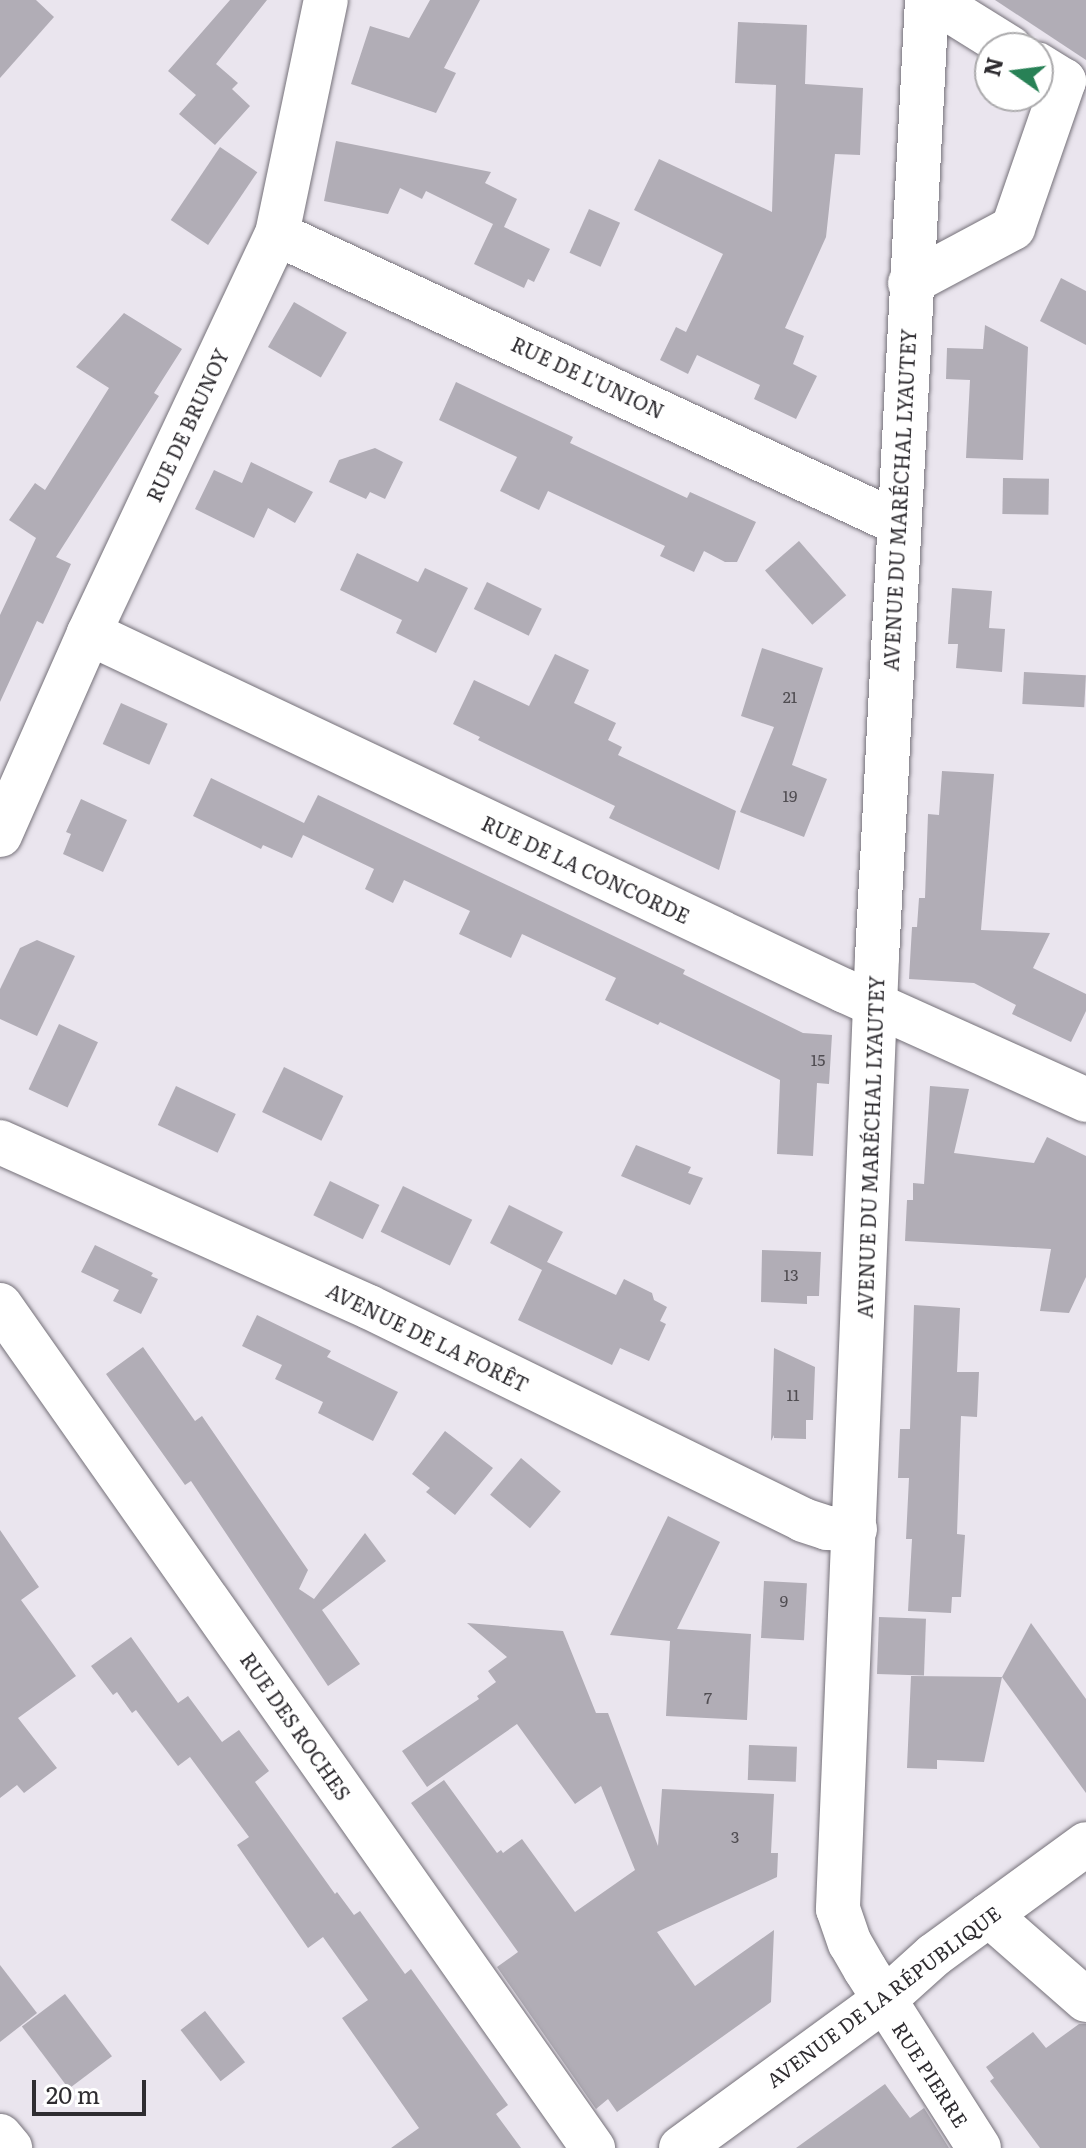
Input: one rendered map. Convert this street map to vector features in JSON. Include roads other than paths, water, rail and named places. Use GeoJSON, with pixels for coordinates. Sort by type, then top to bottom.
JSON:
{"type":"FeatureCollection","features":[{"type":"Feature","properties":{"kind":"street","name":"RUE DE BRUNOY"},"geometry":{"type":"LineString","coordinates":[[0,835],[89,633],[277,234],[326,0]]}},
{"type":"Feature","properties":{"kind":"street"},"geometry":{"type":"LineString","coordinates":[[930,0],[983,32]]}},
{"type":"Feature","properties":{"kind":"street","name":"AVENUE DU MARÉCHAL LYAUTEY"},"geometry":{"type":"LineString","coordinates":[[884,2000],[850,1943],[838,1909],[898,523],[910,283],[930,0]]}},
{"type":"Feature","properties":{"kind":"street"},"geometry":{"type":"LineString","coordinates":[[1054,75],[1064,81],[1054,110]]}},
{"type":"Feature","properties":{"kind":"street"},"geometry":{"type":"LineString","coordinates":[[910,283],[1013,228],[1053,112]]}},
{"type":"Feature","properties":{"kind":"street","name":"RUE DE L'UNION"},"geometry":{"type":"LineString","coordinates":[[277,234],[898,523]]}},
{"type":"Feature","properties":{"kind":"street","name":"RUE DE LA CONCORDE"},"geometry":{"type":"LineString","coordinates":[[89,633],[875,1004],[1086,1100]]}},
{"type":"Feature","properties":{"kind":"street","name":"AVENUE DE LA FORÊT"},"geometry":{"type":"LineString","coordinates":[[0,1142],[369,1307],[803,1520],[827,1528],[855,1529]]}},
{"type":"Feature","properties":{"kind":"street","name":"RUE DES ROCHES"},"geometry":{"type":"LineString","coordinates":[[0,1305],[593,2148]]}},
{"type":"Feature","properties":{"kind":"street","name":"AVENUE DE LA RÉPUBLIQUE"},"geometry":{"type":"LineString","coordinates":[[681,2148],[884,2000],[989,1915],[1086,1844]]}},
{"type":"Feature","properties":{"kind":"street"},"geometry":{"type":"LineString","coordinates":[[989,1915],[1086,2000]]}},
{"type":"Feature","properties":{"kind":"street","name":"RUE PIERRE"},"geometry":{"type":"LineString","coordinates":[[884,2000],[979,2148]]}},
{"type":"Feature","properties":{"kind":"street"},"geometry":{"type":"LineString","coordinates":[[0,2136],[10,2148]]}}]}
